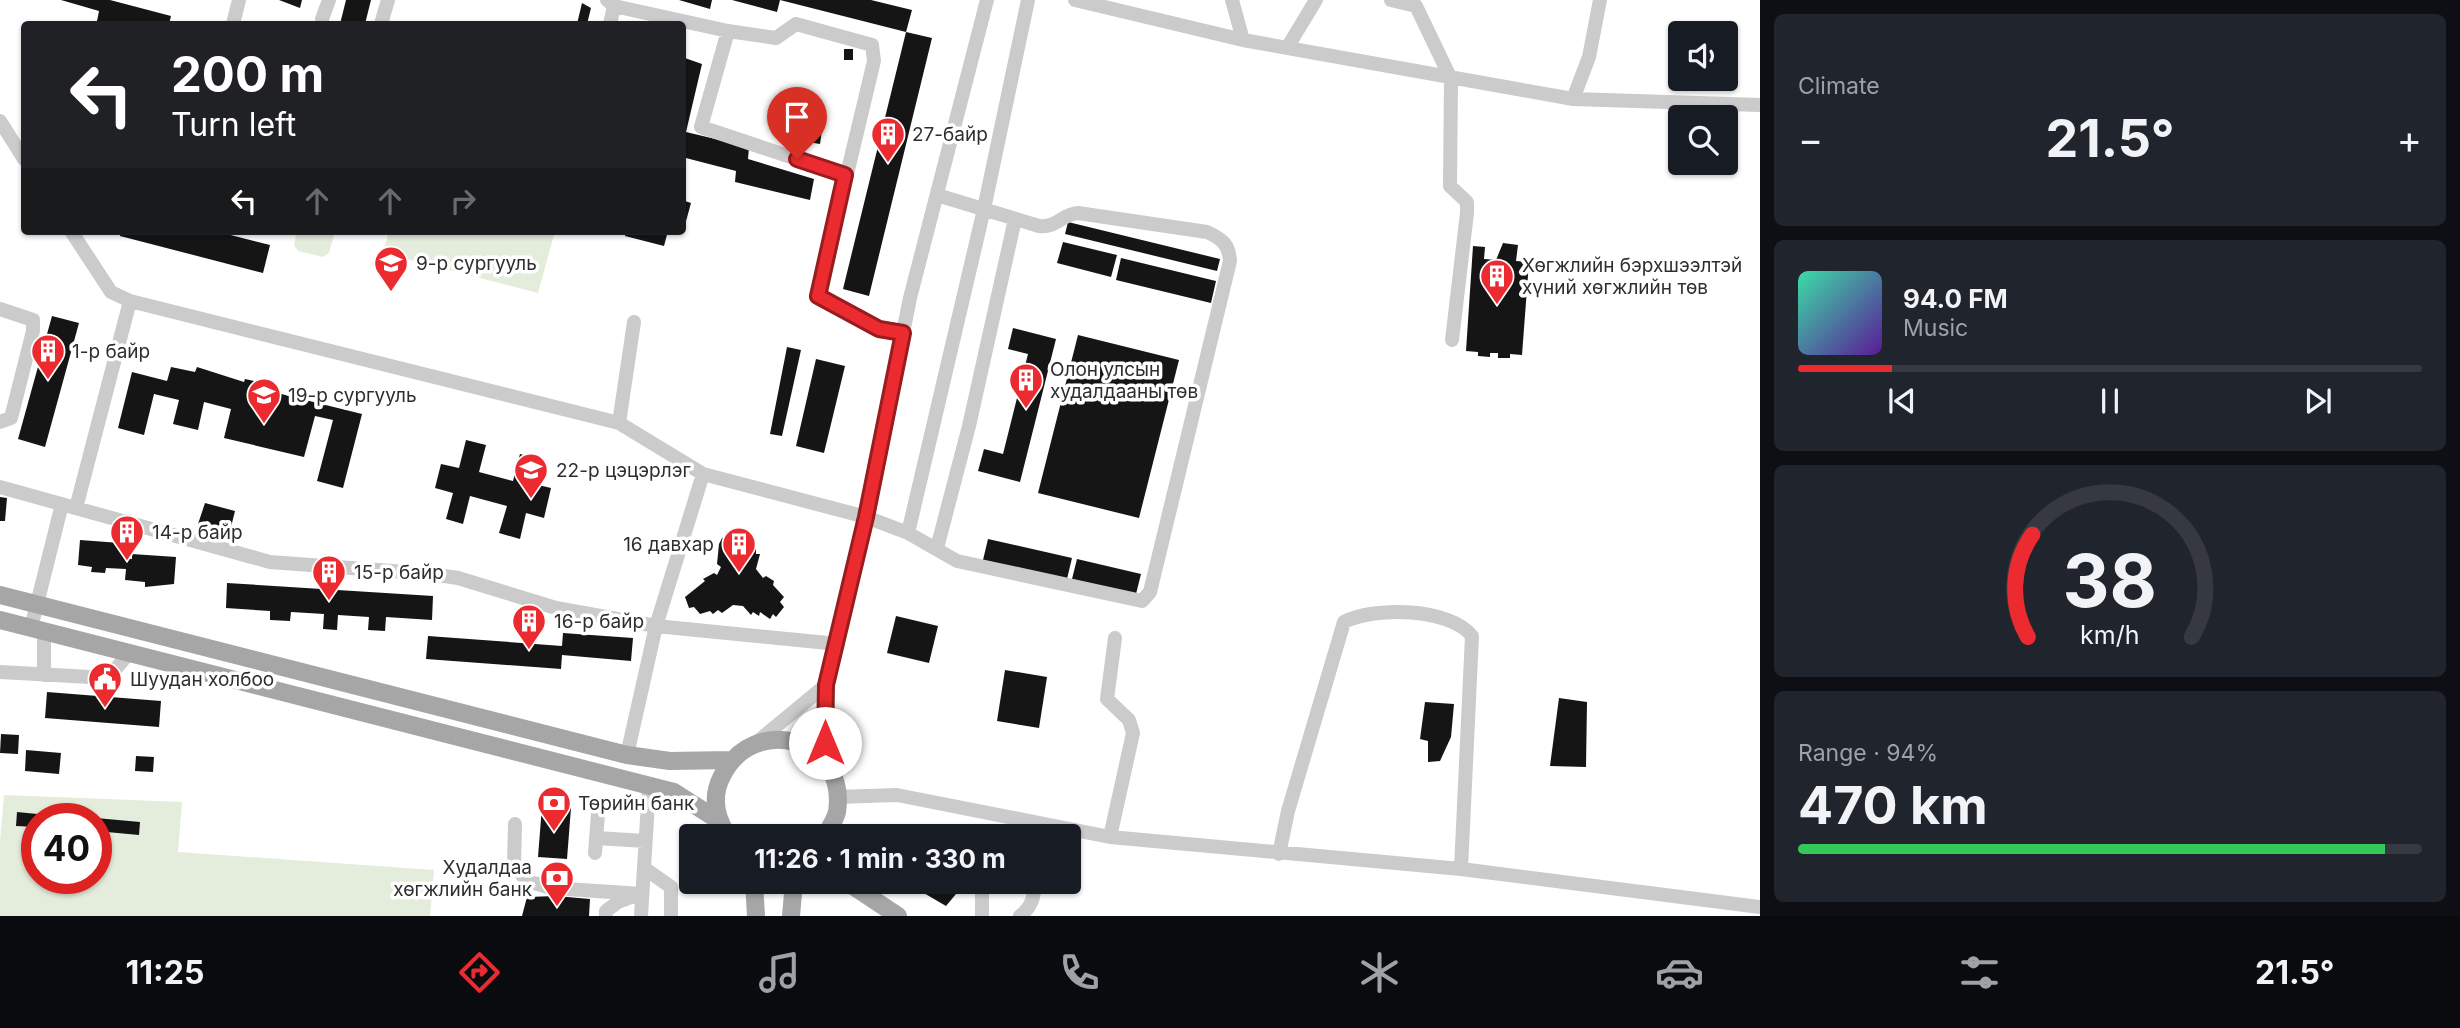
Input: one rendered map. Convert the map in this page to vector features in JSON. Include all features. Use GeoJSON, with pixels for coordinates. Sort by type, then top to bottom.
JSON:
{"type":"FeatureCollection","features":[{"type":"Feature","properties":{"kind":"main road"},"geometry":{"type":"LineString","coordinates":[[0,595],[627,755],[670,761],[730,760]]}},
{"type":"Feature","properties":{"kind":"main road"},"geometry":{"type":"LineString","coordinates":[[0,620],[674,793],[721,824]]}},
{"type":"Feature","properties":{"kind":"main road"},"geometry":{"type":"LineString","coordinates":[[718,820],[716,788],[730,760],[757,742],[789,740],[811,748],[826,758],[835,781],[837,813],[831,824]]}},
{"type":"Feature","properties":{"kind":"main road"},"geometry":{"type":"LineString","coordinates":[[755,894],[757,916]]}},
{"type":"Feature","properties":{"kind":"main road"},"geometry":{"type":"LineString","coordinates":[[791,916],[793,894]]}},
{"type":"Feature","properties":{"kind":"main road"},"geometry":{"type":"LineString","coordinates":[[864,894],[895,915]]}},
{"type":"Feature","properties":{"kind":"street"},"geometry":{"type":"LineString","coordinates":[[234,21],[239,0]]}},
{"type":"Feature","properties":{"kind":"street"},"geometry":{"type":"LineString","coordinates":[[322,19],[329,0]]}},
{"type":"Feature","properties":{"kind":"street"},"geometry":{"type":"LineString","coordinates":[[382,21],[388,0]]}},
{"type":"Feature","properties":{"kind":"street"},"geometry":{"type":"LineString","coordinates":[[826,758],[826,685],[838,644],[866,517],[903,333],[987,0]]}},
{"type":"Feature","properties":{"kind":"street"},"geometry":{"type":"LineString","coordinates":[[908,533],[984,209],[1028,0]]}},
{"type":"Feature","properties":{"kind":"street"},"geometry":{"type":"LineString","coordinates":[[1075,0],[1243,40],[1573,99],[1760,105]]}},
{"type":"Feature","properties":{"kind":"street"},"geometry":{"type":"LineString","coordinates":[[1232,0],[1243,40]]}},
{"type":"Feature","properties":{"kind":"street"},"geometry":{"type":"LineString","coordinates":[[1287,48],[1316,0]]}},
{"type":"Feature","properties":{"kind":"street"},"geometry":{"type":"LineString","coordinates":[[1391,0],[1416,6],[1451,79],[1450,186],[1467,202],[1452,340]]}},
{"type":"Feature","properties":{"kind":"street"},"geometry":{"type":"LineString","coordinates":[[1573,99],[1590,57],[1600,0]]}},
{"type":"Feature","properties":{"kind":"street"},"geometry":{"type":"LineString","coordinates":[[610,21],[610,3],[667,21]]}},
{"type":"Feature","properties":{"kind":"street"},"geometry":{"type":"LineString","coordinates":[[686,24],[776,38],[796,24],[872,45],[874,61],[818,296],[879,329],[903,333]]}},
{"type":"Feature","properties":{"kind":"street"},"geometry":{"type":"LineString","coordinates":[[728,31],[701,127],[845,175]]}},
{"type":"Feature","properties":{"kind":"street"},"geometry":{"type":"LineString","coordinates":[[0,121],[21,154]]}},
{"type":"Feature","properties":{"kind":"street"},"geometry":{"type":"LineString","coordinates":[[74,235],[111,292],[130,301],[619,423],[703,474],[866,517],[908,533],[957,561],[1142,601],[1146,598],[1230,261],[1230,250],[1222,240],[1207,232],[1078,212],[1071,213],[1057,224],[1047,227],[937,195]]}},
{"type":"Feature","properties":{"kind":"street"},"geometry":{"type":"LineString","coordinates":[[937,548],[969,426],[1015,219]]}},
{"type":"Feature","properties":{"kind":"street"},"geometry":{"type":"LineString","coordinates":[[44,675],[36,604],[69,506],[130,301]]}},
{"type":"Feature","properties":{"kind":"street"},"geometry":{"type":"LineString","coordinates":[[0,309],[33,320],[19,393],[11,418],[0,422]]}},
{"type":"Feature","properties":{"kind":"street"},"geometry":{"type":"LineString","coordinates":[[619,423],[634,322]]}},
{"type":"Feature","properties":{"kind":"street"},"geometry":{"type":"LineString","coordinates":[[627,755],[656,626],[703,474]]}},
{"type":"Feature","properties":{"kind":"street"},"geometry":{"type":"LineString","coordinates":[[0,487],[270,562],[458,578],[556,608],[656,626],[838,644]]}},
{"type":"Feature","properties":{"kind":"street"},"geometry":{"type":"LineString","coordinates":[[1279,854],[1288,811],[1344,622],[1361,613],[1402,612],[1438,617],[1463,625],[1472,636],[1461,869]]}},
{"type":"Feature","properties":{"kind":"street"},"geometry":{"type":"LineString","coordinates":[[1110,837],[1133,733],[1129,720],[1107,699],[1115,638]]}},
{"type":"Feature","properties":{"kind":"street"},"geometry":{"type":"LineString","coordinates":[[0,672],[108,678],[129,653]]}},
{"type":"Feature","properties":{"kind":"street"},"geometry":{"type":"LineString","coordinates":[[757,742],[826,685]]}},
{"type":"Feature","properties":{"kind":"street"},"geometry":{"type":"LineString","coordinates":[[641,916],[649,788]]}},
{"type":"Feature","properties":{"kind":"street"},"geometry":{"type":"LineString","coordinates":[[836,797],[897,795],[1110,837],[1461,869],[1760,908]]}},
{"type":"Feature","properties":{"kind":"street"},"geometry":{"type":"LineString","coordinates":[[595,853],[598,814]]}},
{"type":"Feature","properties":{"kind":"street"},"geometry":{"type":"LineString","coordinates":[[514,824],[514,864],[527,881],[551,888],[642,894]]}},
{"type":"Feature","properties":{"kind":"street"},"geometry":{"type":"LineString","coordinates":[[596,838],[645,841]]}},
{"type":"Feature","properties":{"kind":"street"},"geometry":{"type":"LineString","coordinates":[[644,868],[671,887],[671,916]]}},
{"type":"Feature","properties":{"kind":"street"},"geometry":{"type":"LineString","coordinates":[[606,916],[606,911],[618,902],[642,894]]}},
{"type":"Feature","properties":{"kind":"street"},"geometry":{"type":"LineString","coordinates":[[982,894],[982,916]]}},
{"type":"Feature","properties":{"kind":"street"},"geometry":{"type":"LineString","coordinates":[[1020,916],[1028,910],[1034,894]]}},
{"type":"Feature","properties":{"kind":"green space"},"geometry":{"type":"Polygon","coordinates":[[[296,235],[334,235],[329,253],[323,257],[298,251],[294,245],[296,235]]]}},
{"type":"Feature","properties":{"kind":"green space"},"geometry":{"type":"Polygon","coordinates":[[[388,235],[554,235],[538,293],[383,253],[388,235]]]}},
{"type":"Feature","properties":{"kind":"green space"},"geometry":{"type":"Polygon","coordinates":[[[4,795],[182,802],[178,852],[434,870],[430,916],[0,916],[0,841],[4,795]]]}},
{"type":"Feature","properties":{"kind":"building"},"geometry":{"type":"Polygon","coordinates":[[[61,0],[110,0],[171,16],[170,21],[97,21],[99,11],[61,0]]]}},
{"type":"Feature","properties":{"kind":"building"},"geometry":{"type":"Polygon","coordinates":[[[279,0],[302,0],[300,8],[279,0]]]}},
{"type":"Feature","properties":{"kind":"building"},"geometry":{"type":"Polygon","coordinates":[[[346,0],[371,0],[366,21],[341,21],[346,0]]]}},
{"type":"Feature","properties":{"kind":"building"},"geometry":{"type":"Polygon","coordinates":[[[679,0],[712,0],[710,9],[679,0]]]}},
{"type":"Feature","properties":{"kind":"building"},"geometry":{"type":"Polygon","coordinates":[[[732,0],[780,0],[777,12],[732,0]]]}},
{"type":"Feature","properties":{"kind":"building"},"geometry":{"type":"Polygon","coordinates":[[[780,0],[871,0],[912,10],[906,32],[780,0]]]}},
{"type":"Feature","properties":{"kind":"building"},"geometry":{"type":"Polygon","coordinates":[[[582,3],[591,8],[588,21],[578,21],[582,3]]]}},
{"type":"Feature","properties":{"kind":"building","name":"27-байр"},"geometry":{"type":"Polygon","coordinates":[[[906,32],[932,38],[869,296],[843,289],[906,32]]]}},
{"type":"Feature","properties":{"kind":"building"},"geometry":{"type":"Polygon","coordinates":[[[844,49],[853,49],[853,60],[844,60],[844,49]]]}},
{"type":"Feature","properties":{"kind":"building"},"geometry":{"type":"Polygon","coordinates":[[[686,58],[702,64],[686,132],[686,58]]]}},
{"type":"Feature","properties":{"kind":"building"},"geometry":{"type":"Polygon","coordinates":[[[812,121],[823,123],[820,144],[808,142],[812,121]]]}},
{"type":"Feature","properties":{"kind":"building"},"geometry":{"type":"Polygon","coordinates":[[[686,132],[749,147],[748,159],[814,179],[810,200],[735,182],[736,171],[686,158],[686,132]]]}},
{"type":"Feature","properties":{"kind":"building"},"geometry":{"type":"Polygon","coordinates":[[[686,201],[691,203],[686,221],[686,201]]]}},
{"type":"Feature","properties":{"kind":"building"},"geometry":{"type":"Polygon","coordinates":[[[1068,222],[1220,259],[1217,271],[1065,234],[1068,222]]]}},
{"type":"Feature","properties":{"kind":"building"},"geometry":{"type":"Polygon","coordinates":[[[231,235],[270,245],[263,273],[120,236],[231,235]]]}},
{"type":"Feature","properties":{"kind":"building"},"geometry":{"type":"Polygon","coordinates":[[[625,235],[667,235],[664,246],[625,235]]]}},
{"type":"Feature","properties":{"kind":"building"},"geometry":{"type":"Polygon","coordinates":[[[1063,242],[1117,255],[1111,277],[1057,263],[1063,242]]]}},
{"type":"Feature","properties":{"kind":"building","name":"Хөгжлийн бэрхшээлтэй хүний хөгжлийн төв"},"geometry":{"type":"Polygon","coordinates":[[[1503,243],[1518,245],[1516,261],[1529,262],[1522,355],[1510,354],[1510,358],[1498,358],[1498,353],[1490,353],[1490,357],[1478,356],[1478,352],[1466,351],[1473,246],[1485,247],[1484,259],[1496,260],[1503,243]]]}},
{"type":"Feature","properties":{"kind":"building"},"geometry":{"type":"Polygon","coordinates":[[[1121,258],[1216,281],[1211,303],[1116,280],[1121,258]]]}},
{"type":"Feature","properties":{"kind":"building","name":"1-р байр"},"geometry":{"type":"Polygon","coordinates":[[[52,316],[79,323],[45,447],[18,439],[52,316]]]}},
{"type":"Feature","properties":{"kind":"building","name":"Олон улсын худалдааны төв"},"geometry":{"type":"Polygon","coordinates":[[[1013,328],[1056,339],[1020,482],[978,471],[984,449],[1003,454],[1028,354],[1008,349],[1013,328]]]}},
{"type":"Feature","properties":{"kind":"building","name":"Олон улсын худалдааны төв"},"geometry":{"type":"Polygon","coordinates":[[[1078,335],[1179,360],[1139,518],[1038,493],[1078,335]]]}},
{"type":"Feature","properties":{"kind":"building"},"geometry":{"type":"Polygon","coordinates":[[[787,347],[801,350],[782,436],[770,434],[787,347]]]}},
{"type":"Feature","properties":{"kind":"building"},"geometry":{"type":"Polygon","coordinates":[[[816,359],[845,366],[824,453],[796,446],[816,359]]]}},
{"type":"Feature","properties":{"kind":"building","name":"19-р сургууль"},"geometry":{"type":"Polygon","coordinates":[[[171,367],[195,372],[197,367],[244,382],[245,379],[254,381],[253,387],[362,414],[343,488],[317,481],[333,420],[315,416],[304,457],[224,438],[231,409],[204,402],[198,430],[173,424],[179,400],[154,394],[144,435],[118,428],[132,372],[167,381],[171,367]]]}},
{"type":"Feature","properties":{"kind":"building","name":"22-р цэцэрлэг"},"geometry":{"type":"Polygon","coordinates":[[[466,440],[486,445],[479,472],[513,481],[520,454],[540,459],[534,484],[551,488],[544,518],[526,513],[520,539],[499,533],[507,506],[470,496],[463,524],[446,519],[453,493],[435,488],[441,464],[459,468],[466,440]]]}},
{"type":"Feature","properties":{"kind":"building"},"geometry":{"type":"Polygon","coordinates":[[[0,497],[7,498],[5,521],[0,521],[0,497]]]}},
{"type":"Feature","properties":{"kind":"building"},"geometry":{"type":"Polygon","coordinates":[[[205,503],[235,511],[228,539],[196,530],[205,503]]]}},
{"type":"Feature","properties":{"kind":"building","name":"16 давхар"},"geometry":{"type":"Polygon","coordinates":[[[734,529],[748,530],[748,535],[754,535],[753,546],[756,546],[756,554],[760,554],[756,569],[763,578],[766,576],[774,581],[773,585],[784,597],[780,602],[784,607],[776,617],[773,614],[770,619],[760,612],[759,616],[753,612],[751,615],[743,606],[733,605],[722,613],[718,610],[713,614],[710,611],[700,614],[694,607],[689,608],[685,597],[705,581],[703,579],[714,573],[717,575],[721,567],[717,564],[719,544],[722,538],[726,538],[726,532],[733,533],[734,529]]]}},
{"type":"Feature","properties":{"kind":"building"},"geometry":{"type":"Polygon","coordinates":[[[988,539],[1072,558],[1067,579],[983,560],[988,539]]]}},
{"type":"Feature","properties":{"kind":"building","name":"14-р байр"},"geometry":{"type":"Polygon","coordinates":[[[80,540],[120,543],[120,547],[125,547],[125,558],[132,559],[132,554],[176,557],[174,584],[145,587],[145,582],[125,580],[126,569],[106,568],[105,573],[91,572],[92,567],[78,565],[80,540]]]}},
{"type":"Feature","properties":{"kind":"building"},"geometry":{"type":"Polygon","coordinates":[[[1077,559],[1141,574],[1136,594],[1072,579],[1077,559]]]}},
{"type":"Feature","properties":{"kind":"building","name":"15-р байр"},"geometry":{"type":"Polygon","coordinates":[[[227,583],[433,596],[432,620],[386,617],[385,631],[368,630],[369,617],[338,615],[337,630],[323,629],[324,614],[291,612],[290,621],[270,620],[270,611],[226,608],[227,583]]]}},
{"type":"Feature","properties":{"kind":"building"},"geometry":{"type":"Polygon","coordinates":[[[896,616],[938,626],[929,663],[887,653],[896,616]]]}},
{"type":"Feature","properties":{"kind":"building","name":"16-р байр"},"geometry":{"type":"Polygon","coordinates":[[[563,633],[633,638],[631,661],[562,655],[561,669],[426,659],[428,636],[562,646],[563,633]]]}},
{"type":"Feature","properties":{"kind":"building"},"geometry":{"type":"Polygon","coordinates":[[[1005,670],[1047,677],[1039,728],[997,721],[1005,670]]]}},
{"type":"Feature","properties":{"kind":"building"},"geometry":{"type":"Polygon","coordinates":[[[47,692],[161,701],[159,727],[45,718],[47,692]]]}},
{"type":"Feature","properties":{"kind":"building"},"geometry":{"type":"Polygon","coordinates":[[[1559,698],[1587,702],[1586,767],[1550,766],[1559,698]]]}},
{"type":"Feature","properties":{"kind":"building"},"geometry":{"type":"Polygon","coordinates":[[[1425,702],[1454,704],[1451,737],[1440,761],[1428,762],[1428,741],[1420,739],[1425,702]]]}},
{"type":"Feature","properties":{"kind":"building"},"geometry":{"type":"Polygon","coordinates":[[[1,734],[19,735],[18,754],[0,753],[1,734]]]}},
{"type":"Feature","properties":{"kind":"building"},"geometry":{"type":"Polygon","coordinates":[[[26,750],[61,753],[59,774],[25,771],[26,750]]]}},
{"type":"Feature","properties":{"kind":"building"},"geometry":{"type":"Polygon","coordinates":[[[136,756],[154,757],[153,772],[135,771],[136,756]]]}},
{"type":"Feature","properties":{"kind":"building","name":"Төрийн банк"},"geometry":{"type":"Polygon","coordinates":[[[542,806],[571,808],[567,859],[538,857],[542,806]]]}},
{"type":"Feature","properties":{"kind":"building"},"geometry":{"type":"Polygon","coordinates":[[[17,812],[21,812],[21,826],[16,826],[17,812]]]}},
{"type":"Feature","properties":{"kind":"building"},"geometry":{"type":"Polygon","coordinates":[[[112,819],[140,822],[139,835],[112,832],[112,819]]]}},
{"type":"Feature","properties":{"kind":"building"},"geometry":{"type":"Polygon","coordinates":[[[926,894],[956,894],[946,906],[926,894]]]}},
{"type":"Feature","properties":{"kind":"building","name":"Худалдаа хөгжлийн банк"},"geometry":{"type":"Polygon","coordinates":[[[527,897],[590,899],[589,916],[522,916],[527,897]]]}},
{"type":"Feature","properties":{"kind":"place","name":"27-байр"},"geometry":{"type":"Point","coordinates":[888,164]}},
{"type":"Feature","properties":{"kind":"place","name":"9-р сургууль"},"geometry":{"type":"Point","coordinates":[391,293]}},
{"type":"Feature","properties":{"kind":"place","name":"Хөгжлийн бэрхшээлтэй хүний хөгжлийн төв"},"geometry":{"type":"Point","coordinates":[1497,306]}},
{"type":"Feature","properties":{"kind":"place","name":"1-р байр"},"geometry":{"type":"Point","coordinates":[48,381]}},
{"type":"Feature","properties":{"kind":"place","name":"Олон улсын худалдааны төв"},"geometry":{"type":"Point","coordinates":[1026,410]}},
{"type":"Feature","properties":{"kind":"place","name":"19-р сургууль"},"geometry":{"type":"Point","coordinates":[264,425]}},
{"type":"Feature","properties":{"kind":"place","name":"22-р цэцэрлэг"},"geometry":{"type":"Point","coordinates":[531,500]}},
{"type":"Feature","properties":{"kind":"place","name":"14-р байр"},"geometry":{"type":"Point","coordinates":[127,562]}},
{"type":"Feature","properties":{"kind":"place","name":"16 давхар"},"geometry":{"type":"Point","coordinates":[739,574]}},
{"type":"Feature","properties":{"kind":"place","name":"15-р байр"},"geometry":{"type":"Point","coordinates":[329,602]}},
{"type":"Feature","properties":{"kind":"place","name":"16-р байр"},"geometry":{"type":"Point","coordinates":[529,651]}},
{"type":"Feature","properties":{"kind":"place","name":"Шуудан холбоо"},"geometry":{"type":"Point","coordinates":[105,709]}},
{"type":"Feature","properties":{"kind":"place","name":"Төрийн банк"},"geometry":{"type":"Point","coordinates":[554,833]}},
{"type":"Feature","properties":{"kind":"place","name":"Худалдаа хөгжлийн банк"},"geometry":{"type":"Point","coordinates":[557,908]}},
{"type":"Feature","properties":{"kind":"route"},"geometry":{"type":"LineString","coordinates":[[797,159],[845,175],[818,296],[879,329],[903,333],[866,517],[838,644],[826,685],[825,743]]}}]}
